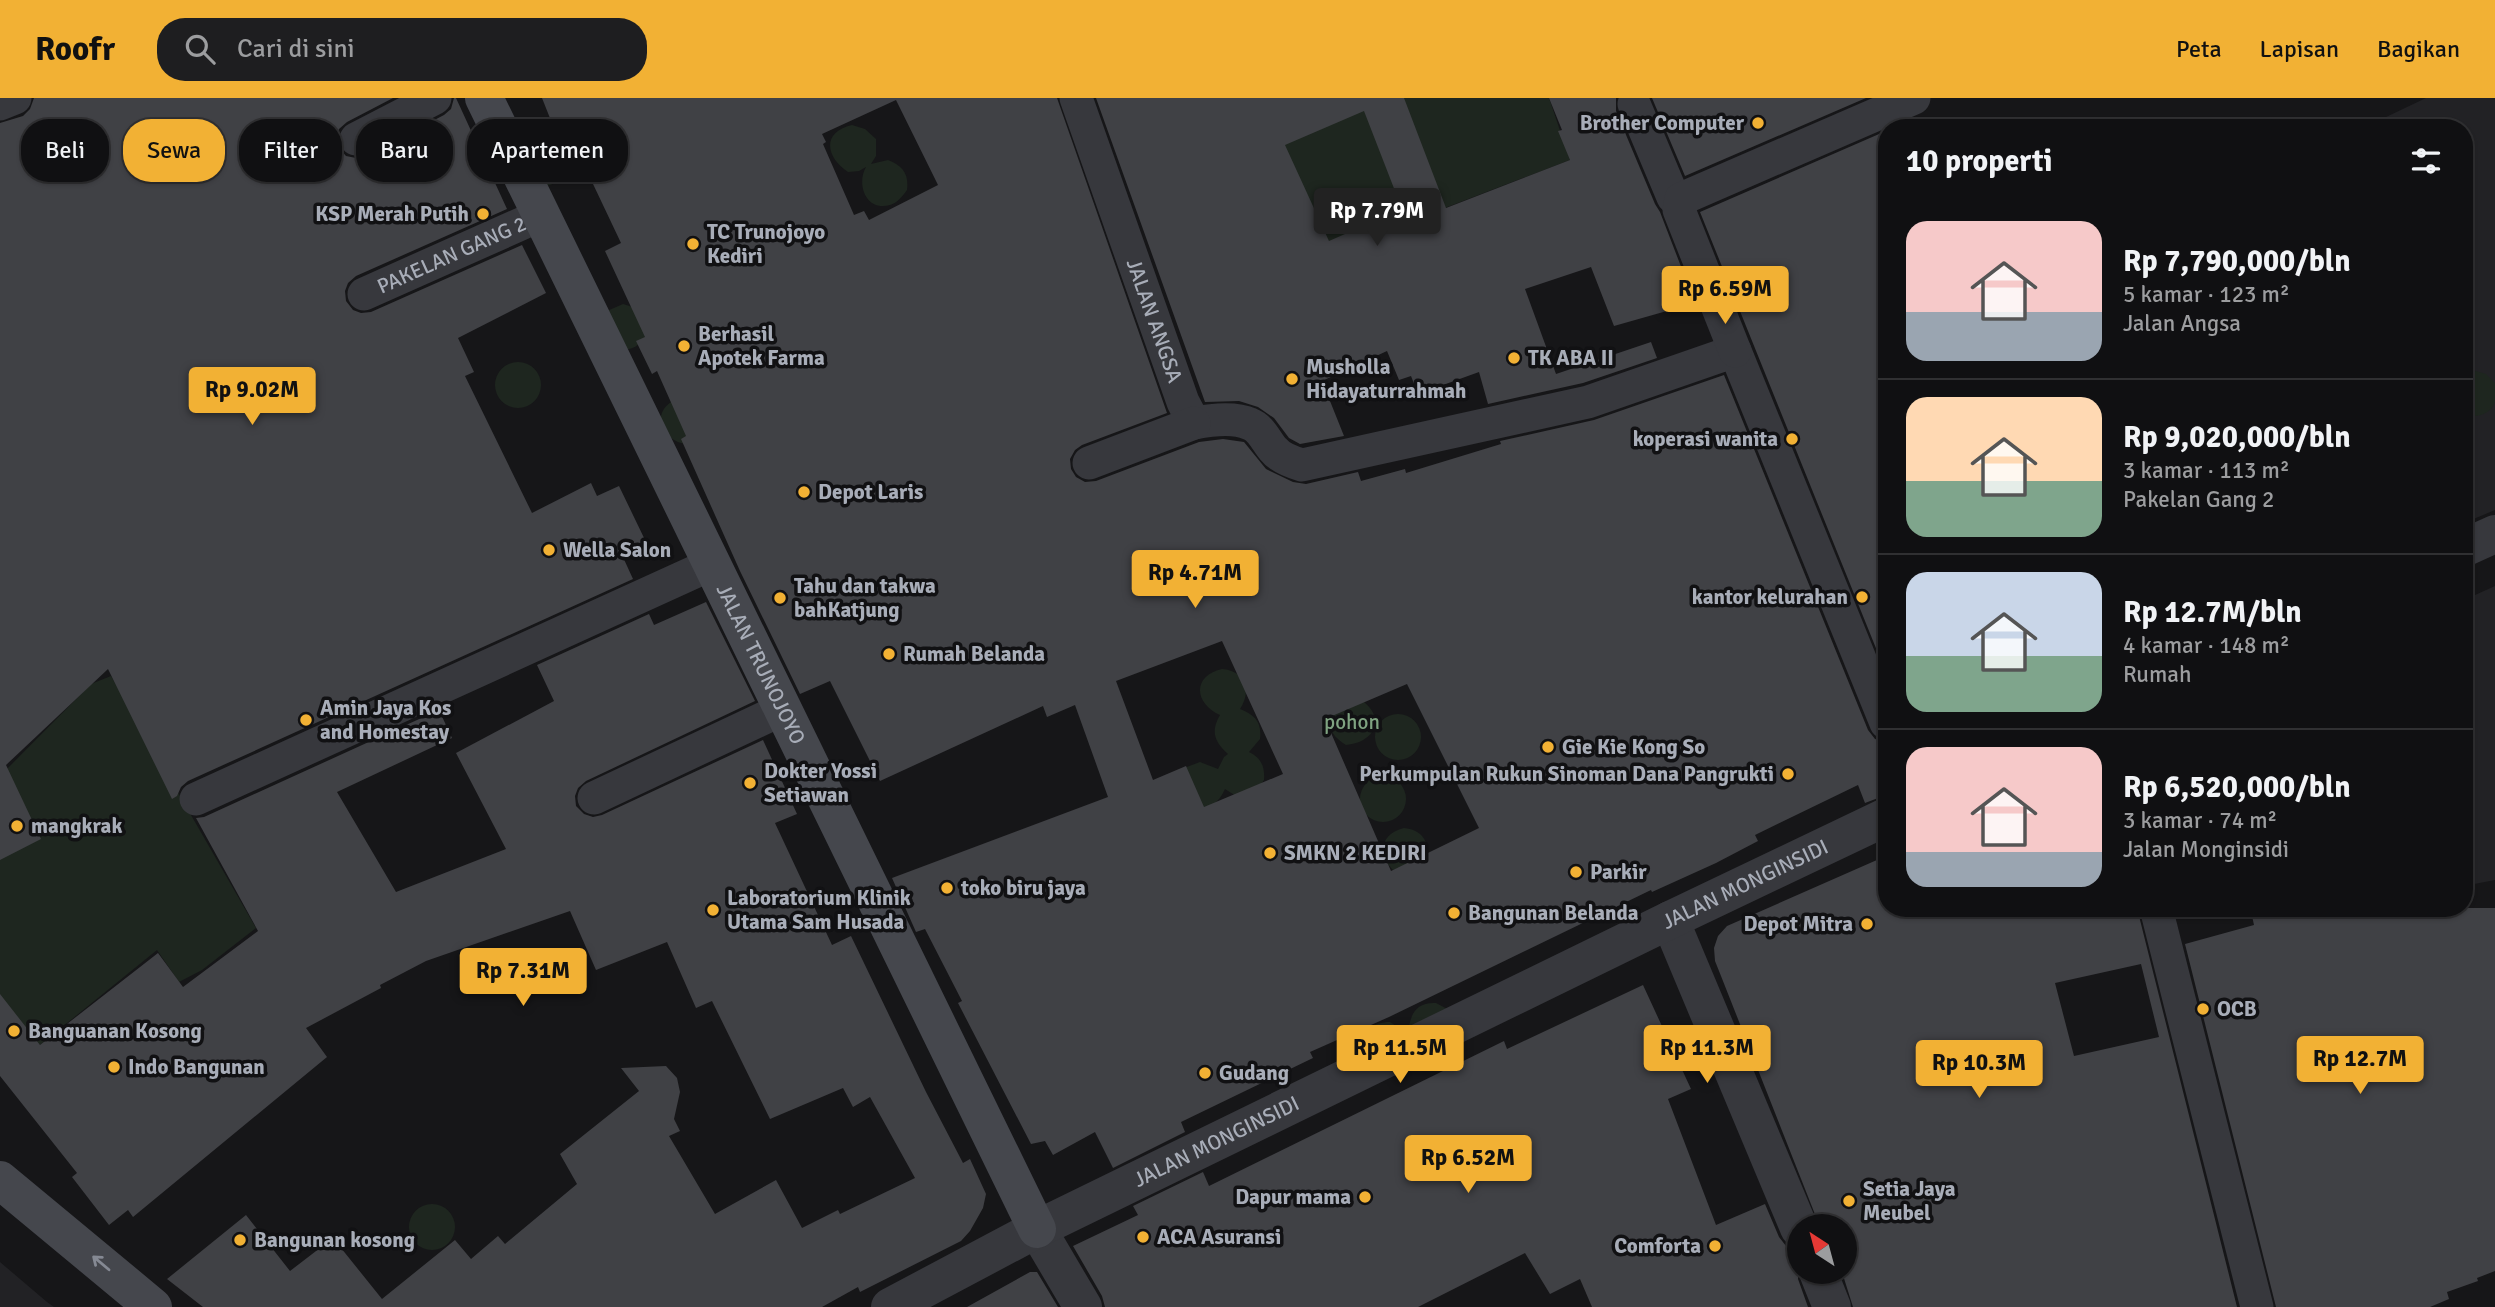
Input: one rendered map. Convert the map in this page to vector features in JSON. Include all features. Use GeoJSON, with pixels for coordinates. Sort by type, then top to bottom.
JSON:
{"type":"FeatureCollection","features":[{"type":"Feature","properties":{"kind":"main road","name":"JALAN TRUNOJOYO"},"geometry":{"type":"LineString","coordinates":[[484,98],[1037,1229]]}},
{"type":"Feature","properties":{"kind":"main road"},"geometry":{"type":"LineString","coordinates":[[0,1180],[153,1307]]}},
{"type":"Feature","properties":{"kind":"street"},"geometry":{"type":"LineString","coordinates":[[0,104],[15,98]]}},
{"type":"Feature","properties":{"kind":"street"},"geometry":{"type":"LineString","coordinates":[[395,119],[435,98]]}},
{"type":"Feature","properties":{"kind":"street","name":"JALAN ANGSA"},"geometry":{"type":"LineString","coordinates":[[1076,98],[1183,402],[1194,423]]}},
{"type":"Feature","properties":{"kind":"street"},"geometry":{"type":"LineString","coordinates":[[1679,202],[1914,98]]}},
{"type":"Feature","properties":{"kind":"street"},"geometry":{"type":"LineString","coordinates":[[1634,104],[1673,197],[1679,202]]}},
{"type":"Feature","properties":{"kind":"street"},"geometry":{"type":"LineString","coordinates":[[1679,202],[1679,210],[1878,703]]}},
{"type":"Feature","properties":{"kind":"street","name":"PAKELAN GANG 2"},"geometry":{"type":"LineString","coordinates":[[363,294],[541,215]]}},
{"type":"Feature","properties":{"kind":"street"},"geometry":{"type":"LineString","coordinates":[[1090,463],[1194,423],[1212,420],[1249,423],[1266,438],[1274,452],[1302,465],[1588,402],[1735,351]]}},
{"type":"Feature","properties":{"kind":"street"},"geometry":{"type":"LineString","coordinates":[[2473,544],[2495,534]]}},
{"type":"Feature","properties":{"kind":"street"},"geometry":{"type":"LineString","coordinates":[[196,799],[712,564]]}},
{"type":"Feature","properties":{"kind":"street"},"geometry":{"type":"LineString","coordinates":[[594,798],[783,709]]}},
{"type":"Feature","properties":{"kind":"street","name":"JALAN MONGINSIDI"},"geometry":{"type":"LineString","coordinates":[[890,1307],[1037,1229],[1878,821]]}},
{"type":"Feature","properties":{"kind":"street"},"geometry":{"type":"LineString","coordinates":[[2158,917],[2257,1307]]}},
{"type":"Feature","properties":{"kind":"street"},"geometry":{"type":"LineString","coordinates":[[1670,920],[1793,1214]]}},
{"type":"Feature","properties":{"kind":"street"},"geometry":{"type":"LineString","coordinates":[[1037,1229],[1083,1307]]}},
{"type":"Feature","properties":{"kind":"street"},"geometry":{"type":"LineString","coordinates":[[1823,1284],[1832,1307]]}},
{"type":"Feature","properties":{"kind":"shaded area"},"geometry":{"type":"Polygon","coordinates":[[[2426,98],[2495,98],[2495,510],[2473,519],[2473,119],[2382,119],[2426,98]]]}},
{"type":"Feature","properties":{"kind":"shaded area"},"geometry":{"type":"Polygon","coordinates":[[[2495,586],[2495,880],[2473,884],[2473,596],[2495,586]]]}},
{"type":"Feature","properties":{"kind":"shaded area"},"geometry":{"type":"Polygon","coordinates":[[[0,1262],[47,1302],[54,1307],[0,1307],[0,1262]]]}},
{"type":"Feature","properties":{"kind":"green space"},"geometry":{"type":"Polygon","coordinates":[[[1254,98],[1549,98],[1570,160],[1437,211],[1384,217],[1330,243],[1254,98]]]}},
{"type":"Feature","properties":{"kind":"green space"},"geometry":{"type":"Polygon","coordinates":[[[852,125],[865,129],[876,139],[876,156],[871,164],[888,160],[904,171],[907,190],[893,204],[882,206],[869,201],[862,181],[866,167],[848,172],[831,153],[831,139],[835,133],[852,125]]]}},
{"type":"Feature","properties":{"kind":"green space"},"geometry":{"type":"Polygon","coordinates":[[[538,182],[556,182],[553,184],[540,187],[538,182]]]}},
{"type":"Feature","properties":{"kind":"green space"},"geometry":{"type":"Polygon","coordinates":[[[623,304],[636,308],[647,335],[635,347],[619,350],[607,311],[623,304]]]}},
{"type":"Feature","properties":{"kind":"green space"},"geometry":{"type":"Polygon","coordinates":[[[518,362],[534,369],[541,385],[534,401],[518,408],[502,401],[495,385],[502,369],[518,362]]]}},
{"type":"Feature","properties":{"kind":"green space"},"geometry":{"type":"Polygon","coordinates":[[[2473,370],[2486,374],[2495,383],[2493,406],[2486,413],[2473,416],[2473,370]]]}},
{"type":"Feature","properties":{"kind":"green space"},"geometry":{"type":"Polygon","coordinates":[[[669,383],[689,444],[673,440],[663,429],[661,415],[671,402],[668,394],[669,383]]]}},
{"type":"Feature","properties":{"kind":"green space"},"geometry":{"type":"Polygon","coordinates":[[[1222,669],[1237,674],[1244,683],[1246,695],[1240,709],[1250,714],[1259,724],[1260,739],[1249,752],[1261,763],[1264,780],[1257,790],[1236,796],[1225,789],[1214,804],[1196,808],[1184,768],[1200,762],[1218,769],[1228,754],[1215,736],[1220,715],[1205,704],[1200,690],[1205,677],[1222,669]]]}},
{"type":"Feature","properties":{"kind":"green space"},"geometry":{"type":"Polygon","coordinates":[[[111,676],[256,928],[202,970],[179,982],[157,950],[40,1045],[0,1013],[0,776],[91,684],[111,676]]]}},
{"type":"Feature","properties":{"kind":"green space","name":"pohon"},"geometry":{"type":"Polygon","coordinates":[[[1364,702],[1375,716],[1373,730],[1363,740],[1346,745],[1332,732],[1329,713],[1364,702]]]}},
{"type":"Feature","properties":{"kind":"green space","name":"pohon"},"geometry":{"type":"Polygon","coordinates":[[[1398,714],[1414,721],[1421,737],[1414,753],[1398,760],[1382,753],[1375,737],[1382,721],[1398,714]]]}},
{"type":"Feature","properties":{"kind":"green space","name":"pohon"},"geometry":{"type":"Polygon","coordinates":[[[1383,776],[1399,783],[1406,799],[1399,815],[1383,822],[1367,815],[1360,799],[1367,783],[1383,776]]]}},
{"type":"Feature","properties":{"kind":"green space"},"geometry":{"type":"Polygon","coordinates":[[[1404,828],[1423,837],[1428,858],[1393,870],[1385,858],[1384,845],[1390,835],[1404,828]]]}},
{"type":"Feature","properties":{"kind":"green space"},"geometry":{"type":"Polygon","coordinates":[[[1436,1003],[1451,1011],[1409,1028],[1417,1009],[1425,1004],[1436,1003]]]}},
{"type":"Feature","properties":{"kind":"green space"},"geometry":{"type":"Polygon","coordinates":[[[1390,1022],[1404,1031],[1366,1058],[1364,1044],[1367,1032],[1376,1025],[1390,1022]]]}},
{"type":"Feature","properties":{"kind":"green space"},"geometry":{"type":"Polygon","coordinates":[[[432,1204],[448,1211],[455,1227],[448,1243],[432,1250],[416,1243],[409,1227],[416,1211],[432,1204]]]}},
{"type":"Feature","properties":{"kind":"building"},"geometry":{"type":"Polygon","coordinates":[[[34,98],[393,98],[342,126],[342,119],[239,119],[239,182],[342,182],[342,151],[346,156],[356,158],[356,182],[453,182],[453,119],[436,119],[451,109],[456,98],[467,122],[467,182],[495,182],[507,209],[356,276],[348,283],[346,301],[353,310],[371,312],[522,245],[546,293],[458,338],[474,372],[465,376],[532,513],[591,483],[597,496],[619,486],[646,542],[622,555],[633,579],[188,781],[172,799],[108,669],[6,765],[41,839],[0,860],[0,123],[23,116],[30,109],[34,98]]]}},
{"type":"Feature","properties":{"kind":"building"},"geometry":{"type":"Polygon","coordinates":[[[542,98],[1057,98],[1167,413],[1075,450],[1070,459],[1071,469],[1076,477],[1085,482],[1096,481],[1199,442],[1223,439],[1244,442],[1266,469],[1293,482],[1306,484],[1358,472],[1361,481],[1405,469],[1406,473],[1501,444],[1500,441],[1594,420],[1724,375],[1868,730],[1878,740],[1878,798],[1865,803],[1858,785],[1755,835],[1758,841],[1716,863],[1652,892],[1651,890],[1389,1017],[1310,1052],[1313,1058],[1181,1122],[1185,1132],[1113,1168],[1095,1132],[1053,1155],[1045,1141],[1031,1144],[958,1003],[962,1001],[925,929],[916,932],[892,878],[1108,797],[1075,705],[1047,717],[1043,706],[880,781],[830,681],[800,694],[740,571],[681,439],[686,436],[657,371],[652,374],[636,341],[645,337],[605,251],[621,243],[592,182],[628,182],[628,119],[550,119],[542,98]],[[896,100],[822,134],[826,142],[823,144],[854,215],[864,211],[869,220],[938,185],[896,100]],[[1222,641],[1116,681],[1153,780],[1186,766],[1204,807],[1283,774],[1222,641]],[[1407,684],[1325,719],[1391,871],[1479,828],[1407,684]]]}},
{"type":"Feature","properties":{"kind":"building"},"geometry":{"type":"Polygon","coordinates":[[[1096,98],[1404,98],[1446,208],[1570,160],[1549,98],[1616,98],[1616,111],[1660,212],[1695,303],[1614,326],[1591,267],[1525,289],[1556,374],[1651,342],[1657,358],[1583,383],[1488,404],[1479,372],[1418,394],[1411,376],[1399,380],[1387,351],[1322,381],[1344,436],[1300,444],[1289,438],[1274,418],[1258,407],[1239,401],[1205,402],[1096,98]],[[1364,111],[1285,145],[1329,241],[1402,209],[1364,111]]]}},
{"type":"Feature","properties":{"kind":"building"},"geometry":{"type":"Polygon","coordinates":[[[1652,98],[1866,98],[1685,176],[1652,98]]]}},
{"type":"Feature","properties":{"kind":"building"},"geometry":{"type":"Polygon","coordinates":[[[1878,134],[1878,653],[1700,212],[1878,134]]]}},
{"type":"Feature","properties":{"kind":"building"},"geometry":{"type":"Polygon","coordinates":[[[706,602],[755,701],[586,781],[578,788],[576,806],[584,814],[593,817],[602,815],[763,740],[797,814],[775,823],[832,945],[851,936],[963,1163],[970,1159],[986,1194],[983,1208],[970,1231],[961,1241],[860,1292],[858,1287],[822,1307],[203,1307],[167,1279],[246,1215],[290,1271],[333,1238],[382,1299],[455,1240],[471,1259],[498,1236],[505,1244],[577,1184],[560,1154],[639,1091],[621,1068],[666,1066],[677,1078],[680,1092],[674,1119],[680,1131],[669,1136],[715,1214],[776,1180],[802,1228],[838,1210],[840,1214],[915,1178],[870,1097],[853,1107],[843,1088],[770,1119],[712,1001],[696,1008],[667,942],[596,970],[570,911],[426,961],[306,1028],[327,1057],[133,1217],[128,1210],[109,1225],[72,1177],[77,1173],[0,1076],[0,994],[40,1045],[158,953],[183,987],[258,931],[196,818],[204,817],[439,710],[452,738],[337,792],[396,892],[506,849],[456,753],[554,701],[537,665],[649,614],[654,625],[706,602]]]}},
{"type":"Feature","properties":{"kind":"building"},"geometry":{"type":"Polygon","coordinates":[[[1878,860],[1878,917],[2139,917],[2237,1307],[1853,1307],[1846,1284],[1857,1284],[1857,1214],[1815,1214],[1715,961],[1714,948],[1718,936],[1727,926],[1878,860]],[[2141,964],[2055,983],[2074,1056],[2159,1037],[2141,964]]]}},
{"type":"Feature","properties":{"kind":"building"},"geometry":{"type":"Polygon","coordinates":[[[2473,908],[2495,908],[2495,1271],[2477,1278],[2478,1281],[2447,1292],[2449,1299],[2430,1307],[2276,1307],[2185,944],[2254,925],[2252,917],[2473,917],[2473,908]]]}},
{"type":"Feature","properties":{"kind":"building"},"geometry":{"type":"Polygon","coordinates":[[[1643,985],[1691,1089],[1668,1099],[1716,1225],[1765,1204],[1779,1237],[1787,1246],[1787,1284],[1800,1284],[1808,1307],[1592,1307],[1580,1279],[1550,1294],[1525,1253],[1418,1307],[1105,1307],[1102,1296],[1073,1246],[1138,1215],[1133,1206],[1203,1172],[1209,1186],[1504,1041],[1507,1049],[1643,985]]]}},
{"type":"Feature","properties":{"kind":"building"},"geometry":{"type":"Polygon","coordinates":[[[1030,1272],[1037,1272],[1058,1307],[967,1307],[1030,1272]]]}},
{"type":"Feature","properties":{"kind":"place","name":"Brother Computer"},"geometry":{"type":"Point","coordinates":[1758,123]}},
{"type":"Feature","properties":{"kind":"place","name":"KSP Merah Putih"},"geometry":{"type":"Point","coordinates":[483,214]}},
{"type":"Feature","properties":{"kind":"place","name":"TC Trunojoyo Kediri"},"geometry":{"type":"Point","coordinates":[693,244]}},
{"type":"Feature","properties":{"kind":"place","name":"Berhasil Apotek Farma"},"geometry":{"type":"Point","coordinates":[684,346]}},
{"type":"Feature","properties":{"kind":"place","name":"TK ABA II"},"geometry":{"type":"Point","coordinates":[1514,358]}},
{"type":"Feature","properties":{"kind":"place","name":"Musholla Hidayaturrahmah"},"geometry":{"type":"Point","coordinates":[1292,379]}},
{"type":"Feature","properties":{"kind":"place","name":"koperasi wanita"},"geometry":{"type":"Point","coordinates":[1792,439]}},
{"type":"Feature","properties":{"kind":"place","name":"Depot Laris"},"geometry":{"type":"Point","coordinates":[804,492]}},
{"type":"Feature","properties":{"kind":"place","name":"Wella Salon"},"geometry":{"type":"Point","coordinates":[549,550]}},
{"type":"Feature","properties":{"kind":"place","name":"kantor kelurahan"},"geometry":{"type":"Point","coordinates":[1862,597]}},
{"type":"Feature","properties":{"kind":"place","name":"Tahu dan takwa bahKatjung"},"geometry":{"type":"Point","coordinates":[780,598]}},
{"type":"Feature","properties":{"kind":"place","name":"Rumah Belanda"},"geometry":{"type":"Point","coordinates":[889,654]}},
{"type":"Feature","properties":{"kind":"place","name":"Amin Jaya Kos and Homestay"},"geometry":{"type":"Point","coordinates":[306,720]}},
{"type":"Feature","properties":{"kind":"place","name":"Gie Kie Kong So"},"geometry":{"type":"Point","coordinates":[1548,747]}},
{"type":"Feature","properties":{"kind":"place","name":"Perkumpulan Rukun Sinoman Dana Pangrukti"},"geometry":{"type":"Point","coordinates":[1788,774]}},
{"type":"Feature","properties":{"kind":"place","name":"Dokter Yossi Setiawan"},"geometry":{"type":"Point","coordinates":[750,783]}},
{"type":"Feature","properties":{"kind":"place","name":"mangkrak"},"geometry":{"type":"Point","coordinates":[17,826]}},
{"type":"Feature","properties":{"kind":"place","name":"SMKN 2 KEDIRI"},"geometry":{"type":"Point","coordinates":[1270,853]}},
{"type":"Feature","properties":{"kind":"place","name":"Parkir"},"geometry":{"type":"Point","coordinates":[1576,872]}},
{"type":"Feature","properties":{"kind":"place","name":"toko biru jaya"},"geometry":{"type":"Point","coordinates":[947,888]}},
{"type":"Feature","properties":{"kind":"place","name":"Laboratorium Klinik Utama Sam Husada"},"geometry":{"type":"Point","coordinates":[713,910]}},
{"type":"Feature","properties":{"kind":"place","name":"Bangunan Belanda"},"geometry":{"type":"Point","coordinates":[1454,913]}},
{"type":"Feature","properties":{"kind":"place","name":"Depot Mitra"},"geometry":{"type":"Point","coordinates":[1867,924]}},
{"type":"Feature","properties":{"kind":"place","name":"OCB"},"geometry":{"type":"Point","coordinates":[2203,1009]}},
{"type":"Feature","properties":{"kind":"place","name":"Banguanan Kosong"},"geometry":{"type":"Point","coordinates":[14,1031]}},
{"type":"Feature","properties":{"kind":"place","name":"Indo Bangunan"},"geometry":{"type":"Point","coordinates":[114,1067]}},
{"type":"Feature","properties":{"kind":"place","name":"Gudang"},"geometry":{"type":"Point","coordinates":[1205,1073]}},
{"type":"Feature","properties":{"kind":"place","name":"Dapur mama"},"geometry":{"type":"Point","coordinates":[1365,1197]}},
{"type":"Feature","properties":{"kind":"place","name":"Setia Jaya Meubel"},"geometry":{"type":"Point","coordinates":[1849,1201]}},
{"type":"Feature","properties":{"kind":"place","name":"ACA Asuransi"},"geometry":{"type":"Point","coordinates":[1143,1237]}},
{"type":"Feature","properties":{"kind":"place","name":"Bangunan kosong"},"geometry":{"type":"Point","coordinates":[240,1240]}},
{"type":"Feature","properties":{"kind":"place","name":"Comforta"},"geometry":{"type":"Point","coordinates":[1715,1246]}}]}
